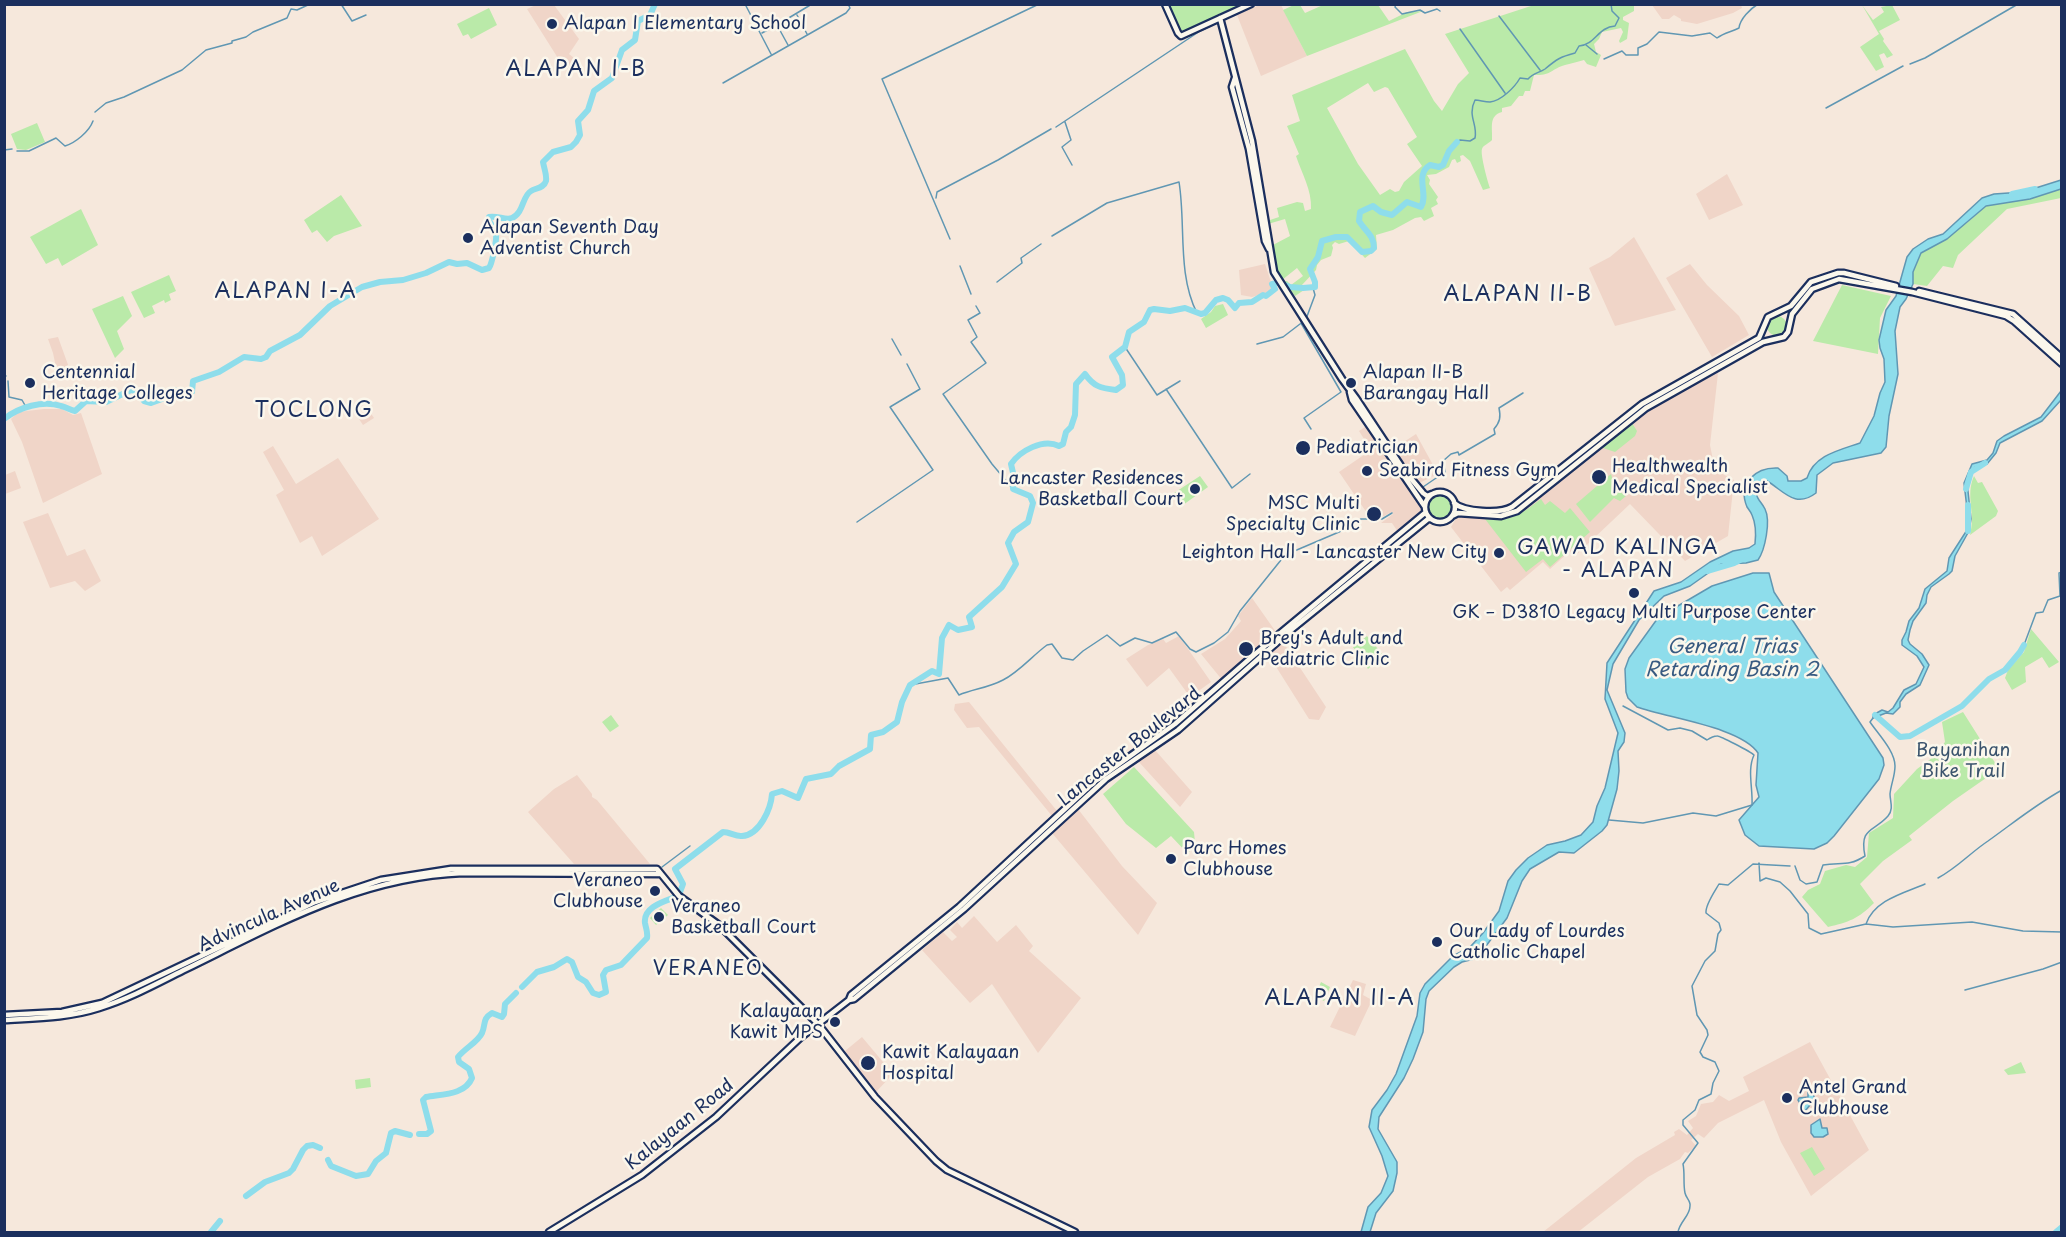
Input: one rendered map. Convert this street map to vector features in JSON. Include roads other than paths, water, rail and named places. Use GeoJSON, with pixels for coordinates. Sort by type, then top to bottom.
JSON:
{"type":"FeatureCollection","features":[{"type":"Feature","properties":{"kind":"main road"},"geometry":{"type":"LineString","coordinates":[[1165,4],[1180,36],[1251,4]]}},
{"type":"Feature","properties":{"kind":"main road"},"geometry":{"type":"LineString","coordinates":[[1220,18],[1256,162],[1274,272],[1350,389],[1421,492],[1427,496],[1443,493],[1450,496],[1454,503],[1462,508],[1500,512],[1512,507],[1644,403],[1759,338],[1765,320],[1791,306],[1812,282],[1844,273],[1892,287]]}},
{"type":"Feature","properties":{"kind":"main road"},"geometry":{"type":"LineString","coordinates":[[1350,389],[1352,400],[1393,462],[1422,500],[1431,519],[1442,522],[1462,513],[1501,516],[1517,511],[1646,408],[1763,342],[1786,335],[1791,314],[1812,289],[1835,280],[1855,280],[1892,287],[2013,314],[2061,358]]}},
{"type":"Feature","properties":{"kind":"main road"},"geometry":{"type":"LineString","coordinates":[[1961,303],[2010,318],[2061,364]]}},
{"type":"Feature","properties":{"kind":"main road"},"geometry":{"type":"LineString","coordinates":[[1774,314],[1782,315],[1789,325]]}},
{"type":"Feature","properties":{"kind":"main road"},"geometry":{"type":"LineString","coordinates":[[1764,327],[1766,334],[1775,339]]}},
{"type":"Feature","properties":{"kind":"main road"},"geometry":{"type":"LineString","coordinates":[[1425,510],[1426,502],[1432,495]]}},
{"type":"Feature","properties":{"kind":"main road"},"geometry":{"type":"LineString","coordinates":[[1452,516],[1454,503]]}},
{"type":"Feature","properties":{"kind":"main road","name":"Lancaster Boulevard"},"geometry":{"type":"LineString","coordinates":[[1203,704],[1425,510]]}},
{"type":"Feature","properties":{"kind":"main road","name":"Lancaster Boulevard"},"geometry":{"type":"LineString","coordinates":[[818,1024],[1022,852],[1094,782],[1203,704],[1427,519],[1431,519]]}},
{"type":"Feature","properties":{"kind":"main road","name":"Advincula Avenue"},"geometry":{"type":"LineString","coordinates":[[4,1015],[62,1012],[108,1000],[296,910],[338,895],[385,883],[444,874],[657,868],[661,874]]}},
{"type":"Feature","properties":{"kind":"main road","name":"Advincula Avenue"},"geometry":{"type":"LineString","coordinates":[[571,871],[661,874]]}},
{"type":"Feature","properties":{"kind":"main road"},"geometry":{"type":"LineString","coordinates":[[661,874],[679,896],[714,920],[818,1024],[875,1097],[936,1161],[947,1170],[1075,1233]]}},
{"type":"Feature","properties":{"kind":"main road","name":"Advincula Avenue"},"geometry":{"type":"LineString","coordinates":[[4,1020],[60,1017],[109,1005],[338,895]]}},
{"type":"Feature","properties":{"kind":"main road","name":"Kalayaan Road"},"geometry":{"type":"LineString","coordinates":[[549,1233],[642,1174],[707,1124],[818,1024]]}},
{"type":"Feature","properties":{"kind":"water"},"geometry":{"type":"Polygon","coordinates":[[[2061,180],[2061,189],[2030,199],[1986,206],[1947,239],[1921,253],[1913,272],[1913,284],[1900,307],[1895,331],[1898,374],[1889,416],[1886,447],[1881,453],[1833,463],[1817,475],[1816,493],[1802,499],[1790,497],[1767,481],[1760,484],[1757,495],[1767,514],[1767,528],[1765,543],[1758,560],[1721,564],[1690,586],[1664,596],[1639,620],[1613,664],[1607,690],[1625,733],[1624,742],[1618,751],[1617,789],[1607,825],[1574,853],[1559,852],[1530,869],[1522,881],[1507,918],[1480,954],[1454,967],[1429,991],[1426,999],[1423,1032],[1413,1059],[1404,1078],[1379,1117],[1378,1129],[1397,1162],[1393,1191],[1376,1213],[1370,1232],[1361,1232],[1368,1207],[1381,1193],[1388,1176],[1369,1127],[1372,1110],[1396,1074],[1417,1016],[1420,993],[1425,984],[1453,956],[1470,947],[1483,933],[1499,911],[1508,881],[1528,858],[1547,845],[1581,835],[1593,822],[1605,788],[1618,733],[1605,699],[1607,663],[1654,591],[1681,582],[1710,562],[1755,544],[1754,522],[1745,498],[1750,478],[1762,470],[1778,468],[1787,476],[1788,481],[1801,481],[1807,478],[1810,470],[1822,459],[1836,451],[1860,443],[1874,416],[1885,382],[1884,359],[1879,340],[1886,310],[1896,296],[1907,257],[1913,249],[1928,239],[1943,234],[1982,198],[1994,194],[2023,192],[2061,180]]]}},
{"type":"Feature","properties":{"kind":"water"},"geometry":{"type":"Polygon","coordinates":[[[2061,391],[2061,400],[2042,421],[2000,443],[1996,453],[1987,464],[1972,470],[1967,482],[1971,519],[1969,531],[1955,556],[1952,571],[1931,587],[1926,603],[1913,621],[1910,630],[1908,640],[1910,644],[1922,654],[1929,665],[1920,685],[1906,694],[1900,702],[1900,707],[1893,714],[1886,713],[1873,718],[1873,715],[1882,710],[1888,712],[1893,708],[1904,690],[1916,684],[1924,667],[1917,656],[1902,645],[1902,640],[1909,621],[1919,608],[1925,589],[1947,571],[1949,558],[1967,530],[1968,517],[1964,483],[1972,464],[1987,460],[1993,453],[1997,441],[2041,417],[2061,391]]]}},
{"type":"Feature","properties":{"kind":"water","name":"General Trias Retarding Basin 2"},"geometry":{"type":"Polygon","coordinates":[[[1753,573],[1769,573],[1774,592],[1883,758],[1884,765],[1879,779],[1834,836],[1827,843],[1814,849],[1759,846],[1745,835],[1739,820],[1759,797],[1756,785],[1758,753],[1749,744],[1736,736],[1702,724],[1637,707],[1628,698],[1626,692],[1625,669],[1629,658],[1659,617],[1712,586],[1753,573]]]}},
{"type":"Feature","properties":{"kind":"water"},"geometry":{"type":"Polygon","coordinates":[[[1808,1092],[1812,1092],[1815,1099],[1805,1111],[1798,1100],[1808,1097],[1808,1092]]]}},
{"type":"Feature","properties":{"kind":"water"},"geometry":{"type":"Polygon","coordinates":[[[1820,1119],[1822,1128],[1827,1128],[1828,1134],[1823,1137],[1814,1137],[1811,1133],[1811,1125],[1820,1119]]]}},
{"type":"Feature","properties":{"kind":"waterway"},"geometry":{"type":"LineString","coordinates":[[95,112],[106,103],[182,70],[206,50],[246,37],[287,18],[291,9],[297,10],[310,4]]}},
{"type":"Feature","properties":{"kind":"waterway"},"geometry":{"type":"LineString","coordinates":[[341,4],[352,21],[366,15]]}},
{"type":"Feature","properties":{"kind":"waterway"},"geometry":{"type":"LineString","coordinates":[[4,419],[24,408],[39,404],[54,404],[75,411],[86,401],[106,402],[131,390],[137,392],[144,401],[151,403],[162,399],[174,390],[187,395],[192,392],[193,381],[219,372],[244,357],[261,359],[266,357],[270,351],[300,335],[330,306],[362,287],[380,282],[403,280],[426,273],[449,262],[467,263],[482,270],[489,268],[496,237],[489,217],[507,219],[516,216],[528,193],[545,183],[543,162],[553,152],[571,147],[576,142],[580,135],[578,121],[588,110],[594,91],[612,78],[622,50],[635,40],[638,21],[650,15],[655,4]]}},
{"type":"Feature","properties":{"kind":"waterway"},"geometry":{"type":"LineString","coordinates":[[745,4],[771,54]]}},
{"type":"Feature","properties":{"kind":"waterway"},"geometry":{"type":"LineString","coordinates":[[777,25],[812,4]]}},
{"type":"Feature","properties":{"kind":"waterway"},"geometry":{"type":"LineString","coordinates":[[723,83],[846,13],[850,8],[848,4]]}},
{"type":"Feature","properties":{"kind":"waterway"},"geometry":{"type":"LineString","coordinates":[[950,239],[882,79],[1039,4]]}},
{"type":"Feature","properties":{"kind":"waterway"},"geometry":{"type":"LineString","coordinates":[[1223,20],[1255,4]]}},
{"type":"Feature","properties":{"kind":"waterway"},"geometry":{"type":"LineString","coordinates":[[1396,4],[1395,7],[1402,14],[1420,10],[1425,13],[1437,9],[1440,11]]}},
{"type":"Feature","properties":{"kind":"waterway"},"geometry":{"type":"LineString","coordinates":[[1457,142],[1470,141],[1475,138],[1472,115],[1475,100],[1490,102],[1499,99],[1520,78],[1528,79],[1559,59],[1575,53],[1579,46],[1589,43],[1604,29],[1615,26],[1619,18],[1612,11],[1611,4]]}},
{"type":"Feature","properties":{"kind":"waterway"},"geometry":{"type":"LineString","coordinates":[[1604,59],[1622,51],[1626,55],[1638,55],[1638,48],[1647,44],[1659,32],[1692,36],[1710,33],[1717,38],[1739,28],[1741,21],[1758,4]]}},
{"type":"Feature","properties":{"kind":"waterway"},"geometry":{"type":"LineString","coordinates":[[1910,64],[1925,58],[2018,4]]}},
{"type":"Feature","properties":{"kind":"waterway"},"geometry":{"type":"LineString","coordinates":[[797,15],[807,34]]}},
{"type":"Feature","properties":{"kind":"waterway"},"geometry":{"type":"LineString","coordinates":[[1499,16],[1540,70]]}},
{"type":"Feature","properties":{"kind":"waterway"},"geometry":{"type":"LineString","coordinates":[[762,33],[777,25],[788,45]]}},
{"type":"Feature","properties":{"kind":"waterway"},"geometry":{"type":"LineString","coordinates":[[1056,127],[1200,31],[1213,25]]}},
{"type":"Feature","properties":{"kind":"waterway"},"geometry":{"type":"LineString","coordinates":[[1460,29],[1505,93]]}},
{"type":"Feature","properties":{"kind":"waterway"},"geometry":{"type":"LineString","coordinates":[[1586,45],[1597,54]]}},
{"type":"Feature","properties":{"kind":"waterway"},"geometry":{"type":"LineString","coordinates":[[1826,108],[1903,66]]}},
{"type":"Feature","properties":{"kind":"waterway"},"geometry":{"type":"LineString","coordinates":[[17,151],[29,151],[56,138],[65,146],[69,145],[85,133],[93,121]]}},
{"type":"Feature","properties":{"kind":"waterway"},"geometry":{"type":"LineString","coordinates":[[1065,122],[1071,140],[1062,147],[1072,165]]}},
{"type":"Feature","properties":{"kind":"waterway"},"geometry":{"type":"LineString","coordinates":[[936,198],[937,192],[1051,129]]}},
{"type":"Feature","properties":{"kind":"waterway"},"geometry":{"type":"LineString","coordinates":[[1280,283],[1290,287],[1315,287],[1310,269],[1318,257],[1322,241],[1347,237],[1362,252],[1371,251],[1374,244],[1371,236],[1359,221],[1360,212],[1373,206],[1381,212],[1392,215],[1407,202],[1421,207],[1424,196],[1422,179],[1425,169],[1430,165],[1439,167],[1443,165],[1449,151],[1457,142]]}},
{"type":"Feature","properties":{"kind":"waterway"},"geometry":{"type":"LineString","coordinates":[[4,150],[12,149]]}},
{"type":"Feature","properties":{"kind":"waterway"},"geometry":{"type":"LineString","coordinates":[[1052,236],[1107,203],[1179,182],[1184,265],[1191,298],[1197,313]]}},
{"type":"Feature","properties":{"kind":"waterway"},"geometry":{"type":"LineString","coordinates":[[2012,194],[2035,189]]}},
{"type":"Feature","properties":{"kind":"waterway"},"geometry":{"type":"LineString","coordinates":[[997,282],[1022,263],[1021,258],[1041,244]]}},
{"type":"Feature","properties":{"kind":"waterway"},"geometry":{"type":"LineString","coordinates":[[960,266],[971,294]]}},
{"type":"Feature","properties":{"kind":"waterway"},"geometry":{"type":"LineString","coordinates":[[679,895],[683,884],[675,869],[723,832],[740,836],[754,831],[767,813],[772,794],[782,791],[798,798],[806,779],[831,774],[839,766],[870,749],[871,735],[883,732],[897,722],[902,702],[910,685],[932,671],[939,674],[942,638],[949,625],[958,630],[972,627],[969,617],[1002,587],[1016,564],[1008,543],[1014,532],[1028,522],[1033,503],[1030,496],[1013,489],[1014,477],[1011,464],[1032,447],[1063,444],[1066,432],[1071,427],[1075,415],[1076,384],[1085,374],[1092,382],[1102,387],[1116,390],[1123,385],[1122,375],[1112,357],[1125,347],[1129,332],[1144,322],[1150,310],[1170,311],[1185,308],[1201,314],[1205,313],[1216,300],[1223,298],[1235,308],[1239,303],[1252,302],[1263,295],[1266,296],[1275,289],[1272,284],[1277,283]]}},
{"type":"Feature","properties":{"kind":"waterway"},"geometry":{"type":"LineString","coordinates":[[1306,319],[1315,295],[1313,288]]}},
{"type":"Feature","properties":{"kind":"waterway"},"geometry":{"type":"LineString","coordinates":[[976,306],[980,313],[968,320],[977,337],[971,342],[986,363],[943,394],[992,464],[1013,489]]}},
{"type":"Feature","properties":{"kind":"waterway"},"geometry":{"type":"LineString","coordinates":[[1301,323],[1341,392],[1304,418],[1311,429]]}},
{"type":"Feature","properties":{"kind":"waterway"},"geometry":{"type":"LineString","coordinates":[[1257,344],[1283,337],[1300,324]]}},
{"type":"Feature","properties":{"kind":"waterway"},"geometry":{"type":"LineString","coordinates":[[892,339],[901,355]]}},
{"type":"Feature","properties":{"kind":"waterway"},"geometry":{"type":"LineString","coordinates":[[1125,347],[1157,395],[1180,381]]}},
{"type":"Feature","properties":{"kind":"waterway"},"geometry":{"type":"LineString","coordinates":[[4,358],[4,364]]}},
{"type":"Feature","properties":{"kind":"waterway"},"geometry":{"type":"LineString","coordinates":[[857,522],[933,470],[890,407],[920,389],[907,364]]}},
{"type":"Feature","properties":{"kind":"waterway"},"geometry":{"type":"LineString","coordinates":[[8,381],[9,397],[22,400],[26,407]]}},
{"type":"Feature","properties":{"kind":"waterway"},"geometry":{"type":"LineString","coordinates":[[1166,389],[1232,488],[1250,474]]}},
{"type":"Feature","properties":{"kind":"waterway"},"geometry":{"type":"LineString","coordinates":[[1420,489],[1445,472],[1443,461],[1451,454],[1458,452],[1459,455],[1495,434],[1494,429],[1500,419],[1499,408],[1523,393]]}},
{"type":"Feature","properties":{"kind":"waterway"},"geometry":{"type":"LineString","coordinates":[[1966,489],[1971,472],[1985,463]]}},
{"type":"Feature","properties":{"kind":"waterway"},"geometry":{"type":"LineString","coordinates":[[1968,505],[1968,531]]}},
{"type":"Feature","properties":{"kind":"waterway"},"geometry":{"type":"LineString","coordinates":[[910,685],[948,678],[959,695],[1003,680],[1015,673],[1047,645],[1052,644],[1062,658],[1073,660],[1107,635],[1120,646],[1135,638],[1152,643],[1176,632],[1190,649],[1196,652],[1214,643],[1228,632],[1240,611],[1285,555],[1339,532],[1361,519],[1382,519],[1392,513]]}},
{"type":"Feature","properties":{"kind":"waterway"},"geometry":{"type":"LineString","coordinates":[[1707,571],[1742,559]]}},
{"type":"Feature","properties":{"kind":"waterway"},"geometry":{"type":"LineString","coordinates":[[2024,645],[2036,613],[2043,612],[2048,600],[2060,596],[2059,573],[2062,572]]}},
{"type":"Feature","properties":{"kind":"waterway"},"geometry":{"type":"LineString","coordinates":[[1875,715],[1900,737],[1910,736],[1962,706],[1989,679],[2005,670],[2024,645]]}},
{"type":"Feature","properties":{"kind":"waterway"},"geometry":{"type":"LineString","coordinates":[[1609,820],[1643,823],[1693,813],[1716,816],[1752,805],[1751,773],[1754,755],[1719,736],[1707,740],[1692,731],[1680,728],[1668,730],[1623,706]]}},
{"type":"Feature","properties":{"kind":"waterway"},"geometry":{"type":"LineString","coordinates":[[1795,866],[1800,880],[1806,884],[1817,882],[1823,865],[1849,863],[1865,856],[1866,835],[1890,813],[1894,760],[1870,722],[1873,718]]}},
{"type":"Feature","properties":{"kind":"waterway"},"geometry":{"type":"LineString","coordinates":[[1938,878],[2062,790]]}},
{"type":"Feature","properties":{"kind":"waterway"},"geometry":{"type":"LineString","coordinates":[[662,867],[690,846]]}},
{"type":"Feature","properties":{"kind":"waterway"},"geometry":{"type":"LineString","coordinates":[[1759,863],[1760,881],[1766,878],[1780,882],[1808,914],[1809,928],[1821,934],[1866,924],[1870,916],[1883,903],[1925,884]]}},
{"type":"Feature","properties":{"kind":"waterway"},"geometry":{"type":"LineString","coordinates":[[1678,1232],[1690,1206],[1684,1190],[1683,1164],[1698,1143],[1683,1125],[1683,1120],[1695,1110],[1699,1100],[1711,1094],[1719,1071],[1715,1062],[1703,1057],[1700,1052],[1708,1035],[1697,1015],[1692,986],[1705,961],[1715,951],[1721,930],[1719,923],[1706,913],[1707,906],[1719,884],[1728,885],[1753,864],[1790,866]]}},
{"type":"Feature","properties":{"kind":"waterway"},"geometry":{"type":"LineString","coordinates":[[522,987],[537,972],[554,967],[567,959],[572,962],[578,977],[586,982],[593,993],[599,995],[606,992],[603,975],[606,970],[621,965],[647,938],[645,923],[647,913],[673,898]]}},
{"type":"Feature","properties":{"kind":"waterway"},"geometry":{"type":"LineString","coordinates":[[1866,924],[1893,927],[1972,922],[2023,931],[2062,932]]}},
{"type":"Feature","properties":{"kind":"waterway"},"geometry":{"type":"LineString","coordinates":[[1965,990],[2062,962]]}},
{"type":"Feature","properties":{"kind":"waterway"},"geometry":{"type":"LineString","coordinates":[[419,1134],[427,1134],[431,1131],[423,1100],[426,1097],[459,1091],[469,1084],[472,1078],[469,1069],[459,1062],[458,1057],[480,1036],[489,1015],[492,1013],[502,1017],[505,1004],[516,993]]}},
{"type":"Feature","properties":{"kind":"waterway"},"geometry":{"type":"LineString","coordinates":[[328,1160],[331,1166],[356,1176],[368,1174],[376,1161],[386,1153],[391,1133],[395,1131],[410,1135]]}},
{"type":"Feature","properties":{"kind":"waterway"},"geometry":{"type":"LineString","coordinates":[[246,1196],[265,1182],[289,1173],[307,1146],[313,1145],[320,1148]]}},
{"type":"Feature","properties":{"kind":"waterway"},"geometry":{"type":"LineString","coordinates":[[211,1232],[220,1221]]}},
{"type":"Feature","properties":{"kind":"waterway"},"geometry":{"type":"LineString","coordinates":[[2056,1232],[2062,1227]]}},
{"type":"Feature","properties":{"kind":"place","name":"Alapan I Elementary School"},"geometry":{"type":"Point","coordinates":[552,24]}},
{"type":"Feature","properties":{"kind":"place","name":"Alapan Seventh Day Adventist Church"},"geometry":{"type":"Point","coordinates":[468,238]}},
{"type":"Feature","properties":{"kind":"place","name":"Centennial Heritage Colleges"},"geometry":{"type":"Point","coordinates":[30,383]}},
{"type":"Feature","properties":{"kind":"place","name":"Alapan II-B Barangay Hall"},"geometry":{"type":"Point","coordinates":[1351,383]}},
{"type":"Feature","properties":{"kind":"place","name":"Pediatrician"},"geometry":{"type":"Point","coordinates":[1303,448]}},
{"type":"Feature","properties":{"kind":"place","name":"Seabird Fitness Gym"},"geometry":{"type":"Point","coordinates":[1367,471]}},
{"type":"Feature","properties":{"kind":"place","name":"Healthwealth Medical Specialist"},"geometry":{"type":"Point","coordinates":[1599,477]}},
{"type":"Feature","properties":{"kind":"place","name":"Lancaster Residences Basketball Court"},"geometry":{"type":"Point","coordinates":[1195,489]}},
{"type":"Feature","properties":{"kind":"place","name":"MSC Multi Specialty Clinic"},"geometry":{"type":"Point","coordinates":[1374,514]}},
{"type":"Feature","properties":{"kind":"place","name":"Leighton Hall - Lancaster New City"},"geometry":{"type":"Point","coordinates":[1499,553]}},
{"type":"Feature","properties":{"kind":"place","name":"GK – D3810 Legacy Multi Purpose Center"},"geometry":{"type":"Point","coordinates":[1634,593]}},
{"type":"Feature","properties":{"kind":"place","name":"Brey's Adult and Pediatric Clinic"},"geometry":{"type":"Point","coordinates":[1246,649]}},
{"type":"Feature","properties":{"kind":"place","name":"Parc Homes Clubhouse"},"geometry":{"type":"Point","coordinates":[1171,859]}},
{"type":"Feature","properties":{"kind":"place","name":"Veraneo Clubhouse"},"geometry":{"type":"Point","coordinates":[655,891]}},
{"type":"Feature","properties":{"kind":"place","name":"Veraneo Basketball Court"},"geometry":{"type":"Point","coordinates":[659,917]}},
{"type":"Feature","properties":{"kind":"place","name":"Our Lady of Lourdes Catholic Chapel"},"geometry":{"type":"Point","coordinates":[1437,942]}},
{"type":"Feature","properties":{"kind":"place","name":"Kalayaan Kawit MPS"},"geometry":{"type":"Point","coordinates":[835,1022]}},
{"type":"Feature","properties":{"kind":"place","name":"Kawit Kalayaan Hospital"},"geometry":{"type":"Point","coordinates":[868,1063]}},
{"type":"Feature","properties":{"kind":"place","name":"Antel Grand Clubhouse"},"geometry":{"type":"Point","coordinates":[1787,1098]}},
{"type":"Feature","properties":{"kind":"district","name":"ALAPAN I-B"},"geometry":{"type":"Point","coordinates":[576,70]}},
{"type":"Feature","properties":{"kind":"district","name":"ALAPAN I-A"},"geometry":{"type":"Point","coordinates":[286,292]}},
{"type":"Feature","properties":{"kind":"district","name":"ALAPAN II-B"},"geometry":{"type":"Point","coordinates":[1518,295]}},
{"type":"Feature","properties":{"kind":"district","name":"TOCLONG"},"geometry":{"type":"Point","coordinates":[314,411]}},
{"type":"Feature","properties":{"kind":"district","name":"GAWAD KALINGA - ALAPAN"},"geometry":{"type":"Point","coordinates":[1618,560]}},
{"type":"Feature","properties":{"kind":"district","name":"VERANEO"},"geometry":{"type":"Point","coordinates":[708,969]}},
{"type":"Feature","properties":{"kind":"district","name":"ALAPAN II-A"},"geometry":{"type":"Point","coordinates":[1340,999]}},
{"type":"Feature","properties":{"kind":"park label","name":"Bayanihan Bike Trail"},"geometry":{"type":"Point","coordinates":[1963,762]}}]}
